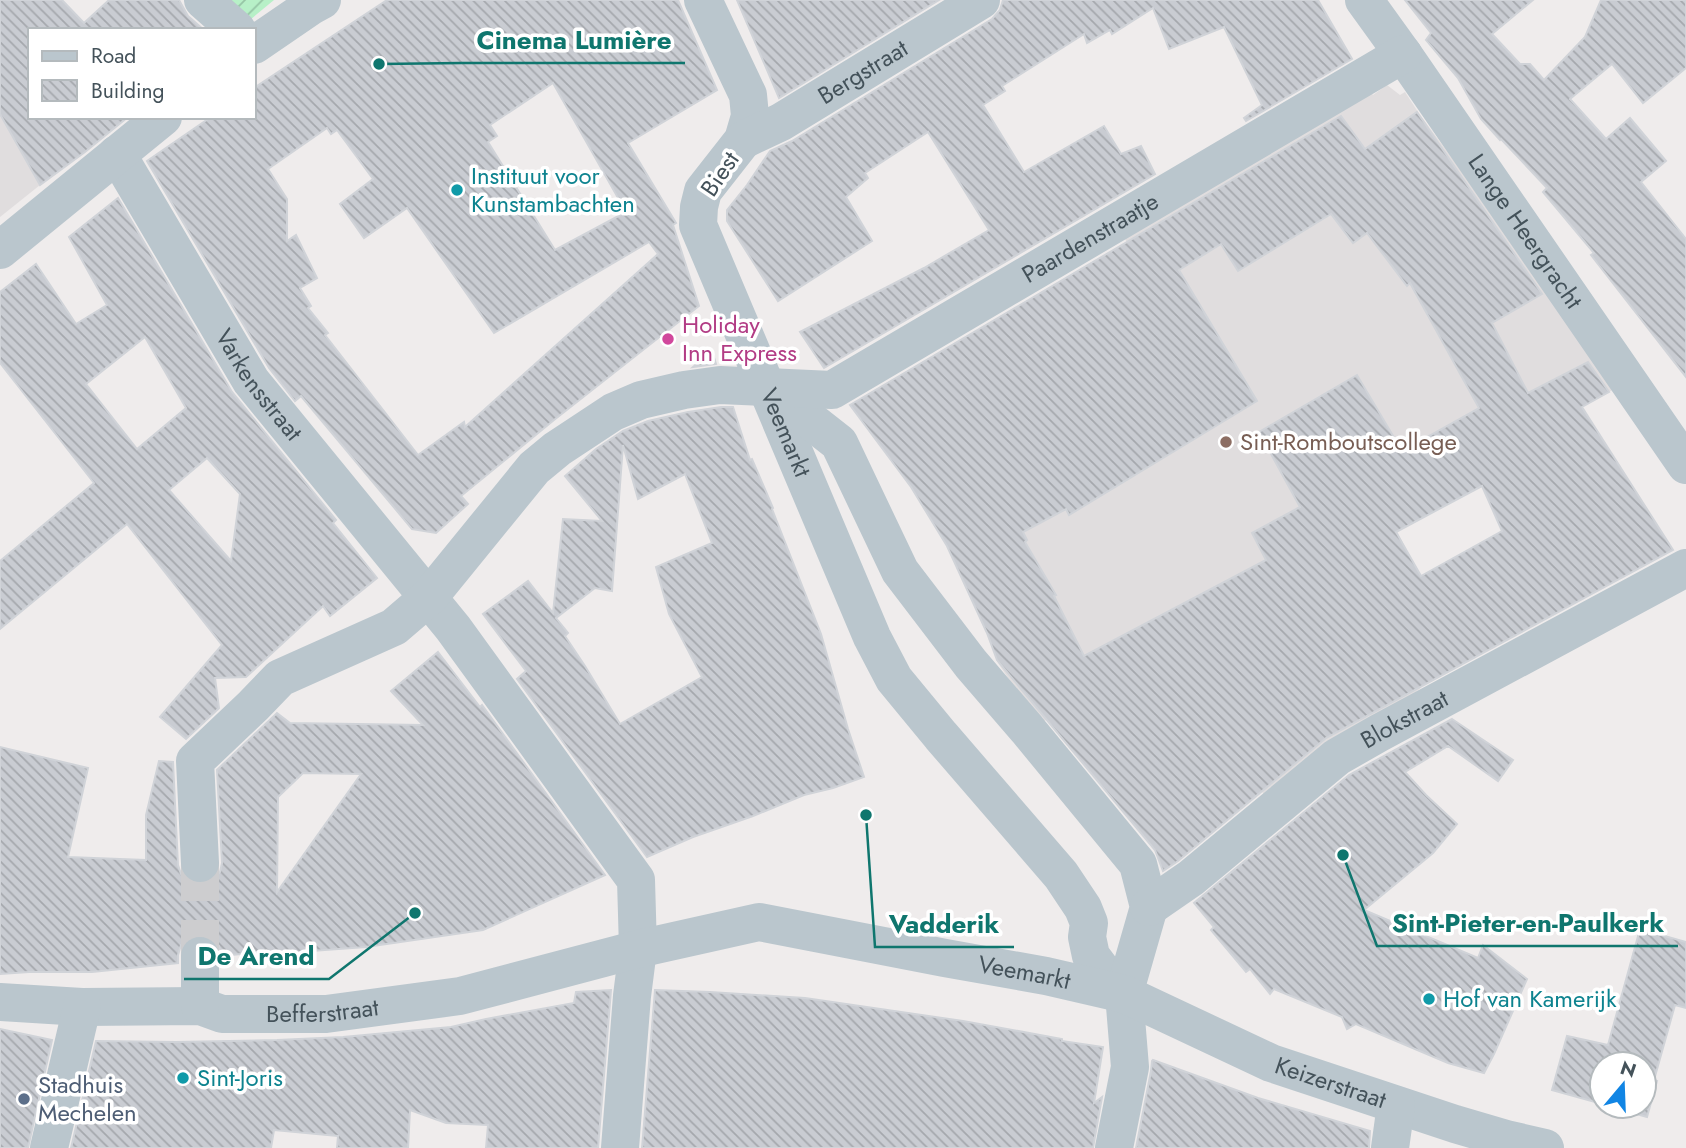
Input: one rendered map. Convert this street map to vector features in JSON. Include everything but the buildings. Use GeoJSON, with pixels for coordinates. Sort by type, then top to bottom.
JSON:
{"type":"FeatureCollection","features":[{"type":"Feature","properties":{"kind":"street"},"geometry":{"type":"LineString","coordinates":[[203,0],[235,28]]}},
{"type":"Feature","properties":{"kind":"street"},"geometry":{"type":"LineString","coordinates":[[256,44],[322,0]]}},
{"type":"Feature","properties":{"kind":"street","name":"Biest"},"geometry":{"type":"LineString","coordinates":[[703,0],[748,95],[750,116],[743,140],[703,191],[698,225],[768,387]]}},
{"type":"Feature","properties":{"kind":"street","name":"Bergstraat"},"geometry":{"type":"LineString","coordinates":[[743,140],[781,121],[981,0]]}},
{"type":"Feature","properties":{"kind":"street","name":"Lange Heergracht"},"geometry":{"type":"LineString","coordinates":[[1364,0],[1686,465]]}},
{"type":"Feature","properties":{"kind":"street","name":"Paardenstraatje"},"geometry":{"type":"LineString","coordinates":[[768,387],[831,390],[1403,54]]}},
{"type":"Feature","properties":{"kind":"street"},"geometry":{"type":"LineString","coordinates":[[0,250],[123,164],[161,119]]}},
{"type":"Feature","properties":{"kind":"street","name":"Varkensstraat"},"geometry":{"type":"LineString","coordinates":[[123,164],[251,381],[429,597],[636,880],[638,949],[620,1148]]}},
{"type":"Feature","properties":{"kind":"street"},"geometry":{"type":"LineString","coordinates":[[200,863],[195,761],[280,678],[394,627],[429,597],[534,468],[557,449],[613,412],[641,400],[720,384],[768,387]]}},
{"type":"Feature","properties":{"kind":"street","name":"Veemarkt"},"geometry":{"type":"LineString","coordinates":[[768,387],[839,443],[901,571],[971,664],[1138,864],[1149,907]]}},
{"type":"Feature","properties":{"kind":"street","name":"Veemarkt"},"geometry":{"type":"LineString","coordinates":[[768,387],[872,637],[894,679],[1061,875],[1089,922],[1087,937],[1091,956],[1124,994]]}},
{"type":"Feature","properties":{"kind":"street","name":"Blokstraat"},"geometry":{"type":"LineString","coordinates":[[1149,907],[1191,878],[1338,757],[1686,568]]}},
{"type":"Feature","properties":{"kind":"street"},"geometry":{"type":"LineString","coordinates":[[1114,1148],[1131,1061],[1124,994],[1149,907]]}},
{"type":"Feature","properties":{"kind":"street","name":"Veemarkt"},"geometry":{"type":"LineString","coordinates":[[638,949],[759,922],[1046,976],[1124,994]]}},
{"type":"Feature","properties":{"kind":"street","name":"Befferstraat"},"geometry":{"type":"LineString","coordinates":[[0,1002],[82,1007],[200,1006],[222,1014],[326,1014],[460,996],[638,949]]}},
{"type":"Feature","properties":{"kind":"street"},"geometry":{"type":"LineString","coordinates":[[200,956],[200,1006]]}},
{"type":"Feature","properties":{"kind":"street","name":"Keizerstraat"},"geometry":{"type":"LineString","coordinates":[[1124,994],[1272,1063],[1396,1105],[1506,1139],[1545,1148]]}},
{"type":"Feature","properties":{"kind":"street"},"geometry":{"type":"LineString","coordinates":[[49,1148],[82,1007]]}},
{"type":"Feature","properties":{"kind":"street"},"geometry":{"type":"LineString","coordinates":[[1390,1148],[1396,1105]]}},
{"type":"Feature","properties":{"kind":"shaded area","name":"Sint-Romboutscollege"},"geometry":{"type":"Polygon","coordinates":[[[1387,85],[1400,95],[1405,92],[1620,386],[1582,406],[1594,427],[1544,428],[1397,531],[1410,557],[1392,640],[1421,688],[1268,801],[1243,762],[1131,673],[1039,724],[998,663],[947,546],[891,460],[1163,297],[1125,239],[1368,89],[1373,95],[1387,85]]]}},
{"type":"Feature","properties":{"kind":"shaded area"},"geometry":{"type":"Polygon","coordinates":[[[0,114],[40,185],[0,217],[0,114]]]}},
{"type":"Feature","properties":{"kind":"green space"},"geometry":{"type":"Polygon","coordinates":[[[222,0],[274,0],[245,24],[222,0]]]}},
{"type":"Feature","properties":{"kind":"tunnel"},"geometry":{"type":"LineString","coordinates":[[200,863],[200,956]]}},
{"type":"Feature","properties":{"kind":"place","name":"Cinema Lumière"},"geometry":{"type":"Point","coordinates":[379,64]}},
{"type":"Feature","properties":{"kind":"place","name":"Instituut voor Kunstambachten"},"geometry":{"type":"Point","coordinates":[457,190]}},
{"type":"Feature","properties":{"kind":"place","name":"Holiday Inn Express"},"geometry":{"type":"Point","coordinates":[668,339]}},
{"type":"Feature","properties":{"kind":"place","name":"Sint-Romboutscollege"},"geometry":{"type":"Point","coordinates":[1226,442]}},
{"type":"Feature","properties":{"kind":"place","name":"Vadderik"},"geometry":{"type":"Point","coordinates":[866,815]}},
{"type":"Feature","properties":{"kind":"place","name":"Sint-Pieter-en-Paulkerk"},"geometry":{"type":"Point","coordinates":[1343,855]}},
{"type":"Feature","properties":{"kind":"place","name":"De Arend"},"geometry":{"type":"Point","coordinates":[415,913]}},
{"type":"Feature","properties":{"kind":"place","name":"Hof van Kamerijk"},"geometry":{"type":"Point","coordinates":[1429,999]}},
{"type":"Feature","properties":{"kind":"place","name":"Sint-Joris"},"geometry":{"type":"Point","coordinates":[183,1078]}},
{"type":"Feature","properties":{"kind":"place","name":"Stadhuis Mechelen"},"geometry":{"type":"Point","coordinates":[24,1099]}}]}
